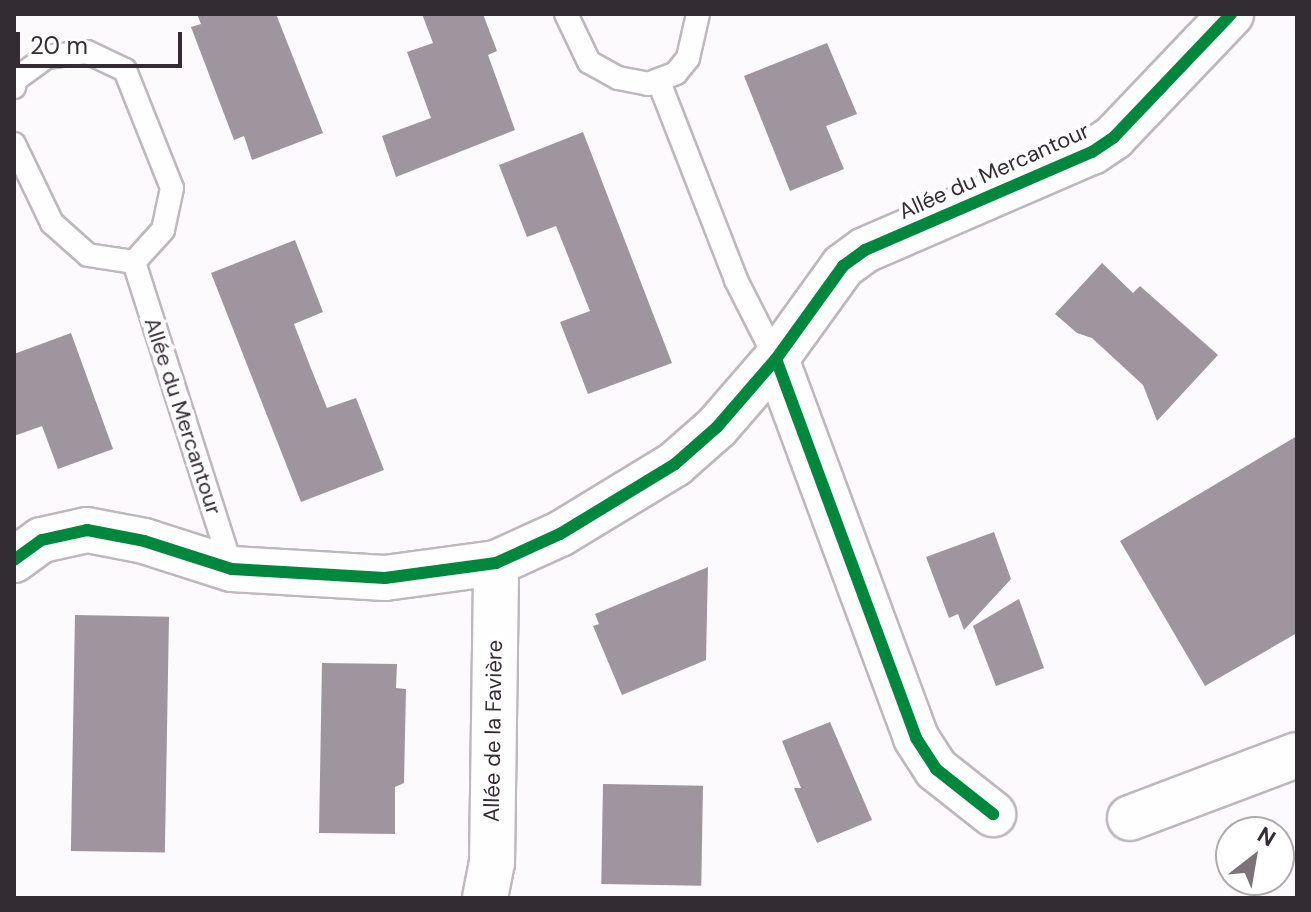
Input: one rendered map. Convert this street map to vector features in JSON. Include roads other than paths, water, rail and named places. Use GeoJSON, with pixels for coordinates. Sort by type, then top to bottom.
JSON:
{"type":"FeatureCollection","features":[{"type":"Feature","properties":{"kind":"street","name":"Allée du Mercantour"},"geometry":{"type":"LineString","coordinates":[[14,560],[42,540],[87,530],[144,541],[232,569],[385,578],[443,574],[496,563],[560,534],[675,464],[717,427],[776,359],[843,266],[865,250],[1092,152],[1114,137],[1231,14]]}},
{"type":"Feature","properties":{"kind":"street"},"geometry":{"type":"LineString","coordinates":[[776,359],[916,738],[936,769],[993,814]]}},
{"type":"Feature","properties":{"kind":"street","name":"Allée de la Favière"},"geometry":{"type":"LineString","coordinates":[[485,898],[492,863],[496,563]]}},
{"type":"Feature","properties":{"kind":"street"},"geometry":{"type":"LineString","coordinates":[[1130,818],[1297,755]]}},
{"type":"Feature","properties":{"kind":"lane"},"geometry":{"type":"LineString","coordinates":[[566,14],[589,62],[618,78],[659,82],[688,58],[698,14]]}},
{"type":"Feature","properties":{"kind":"lane"},"geometry":{"type":"LineString","coordinates":[[14,87],[16,79],[46,57],[87,52],[125,70],[172,188],[163,230],[134,262],[88,255],[52,223],[14,144]]}},
{"type":"Feature","properties":{"kind":"lane"},"geometry":{"type":"LineString","coordinates":[[659,82],[736,280],[776,359]]}},
{"type":"Feature","properties":{"kind":"lane","name":"Allée du Mercantour"},"geometry":{"type":"LineString","coordinates":[[134,262],[232,569]]}}]}
